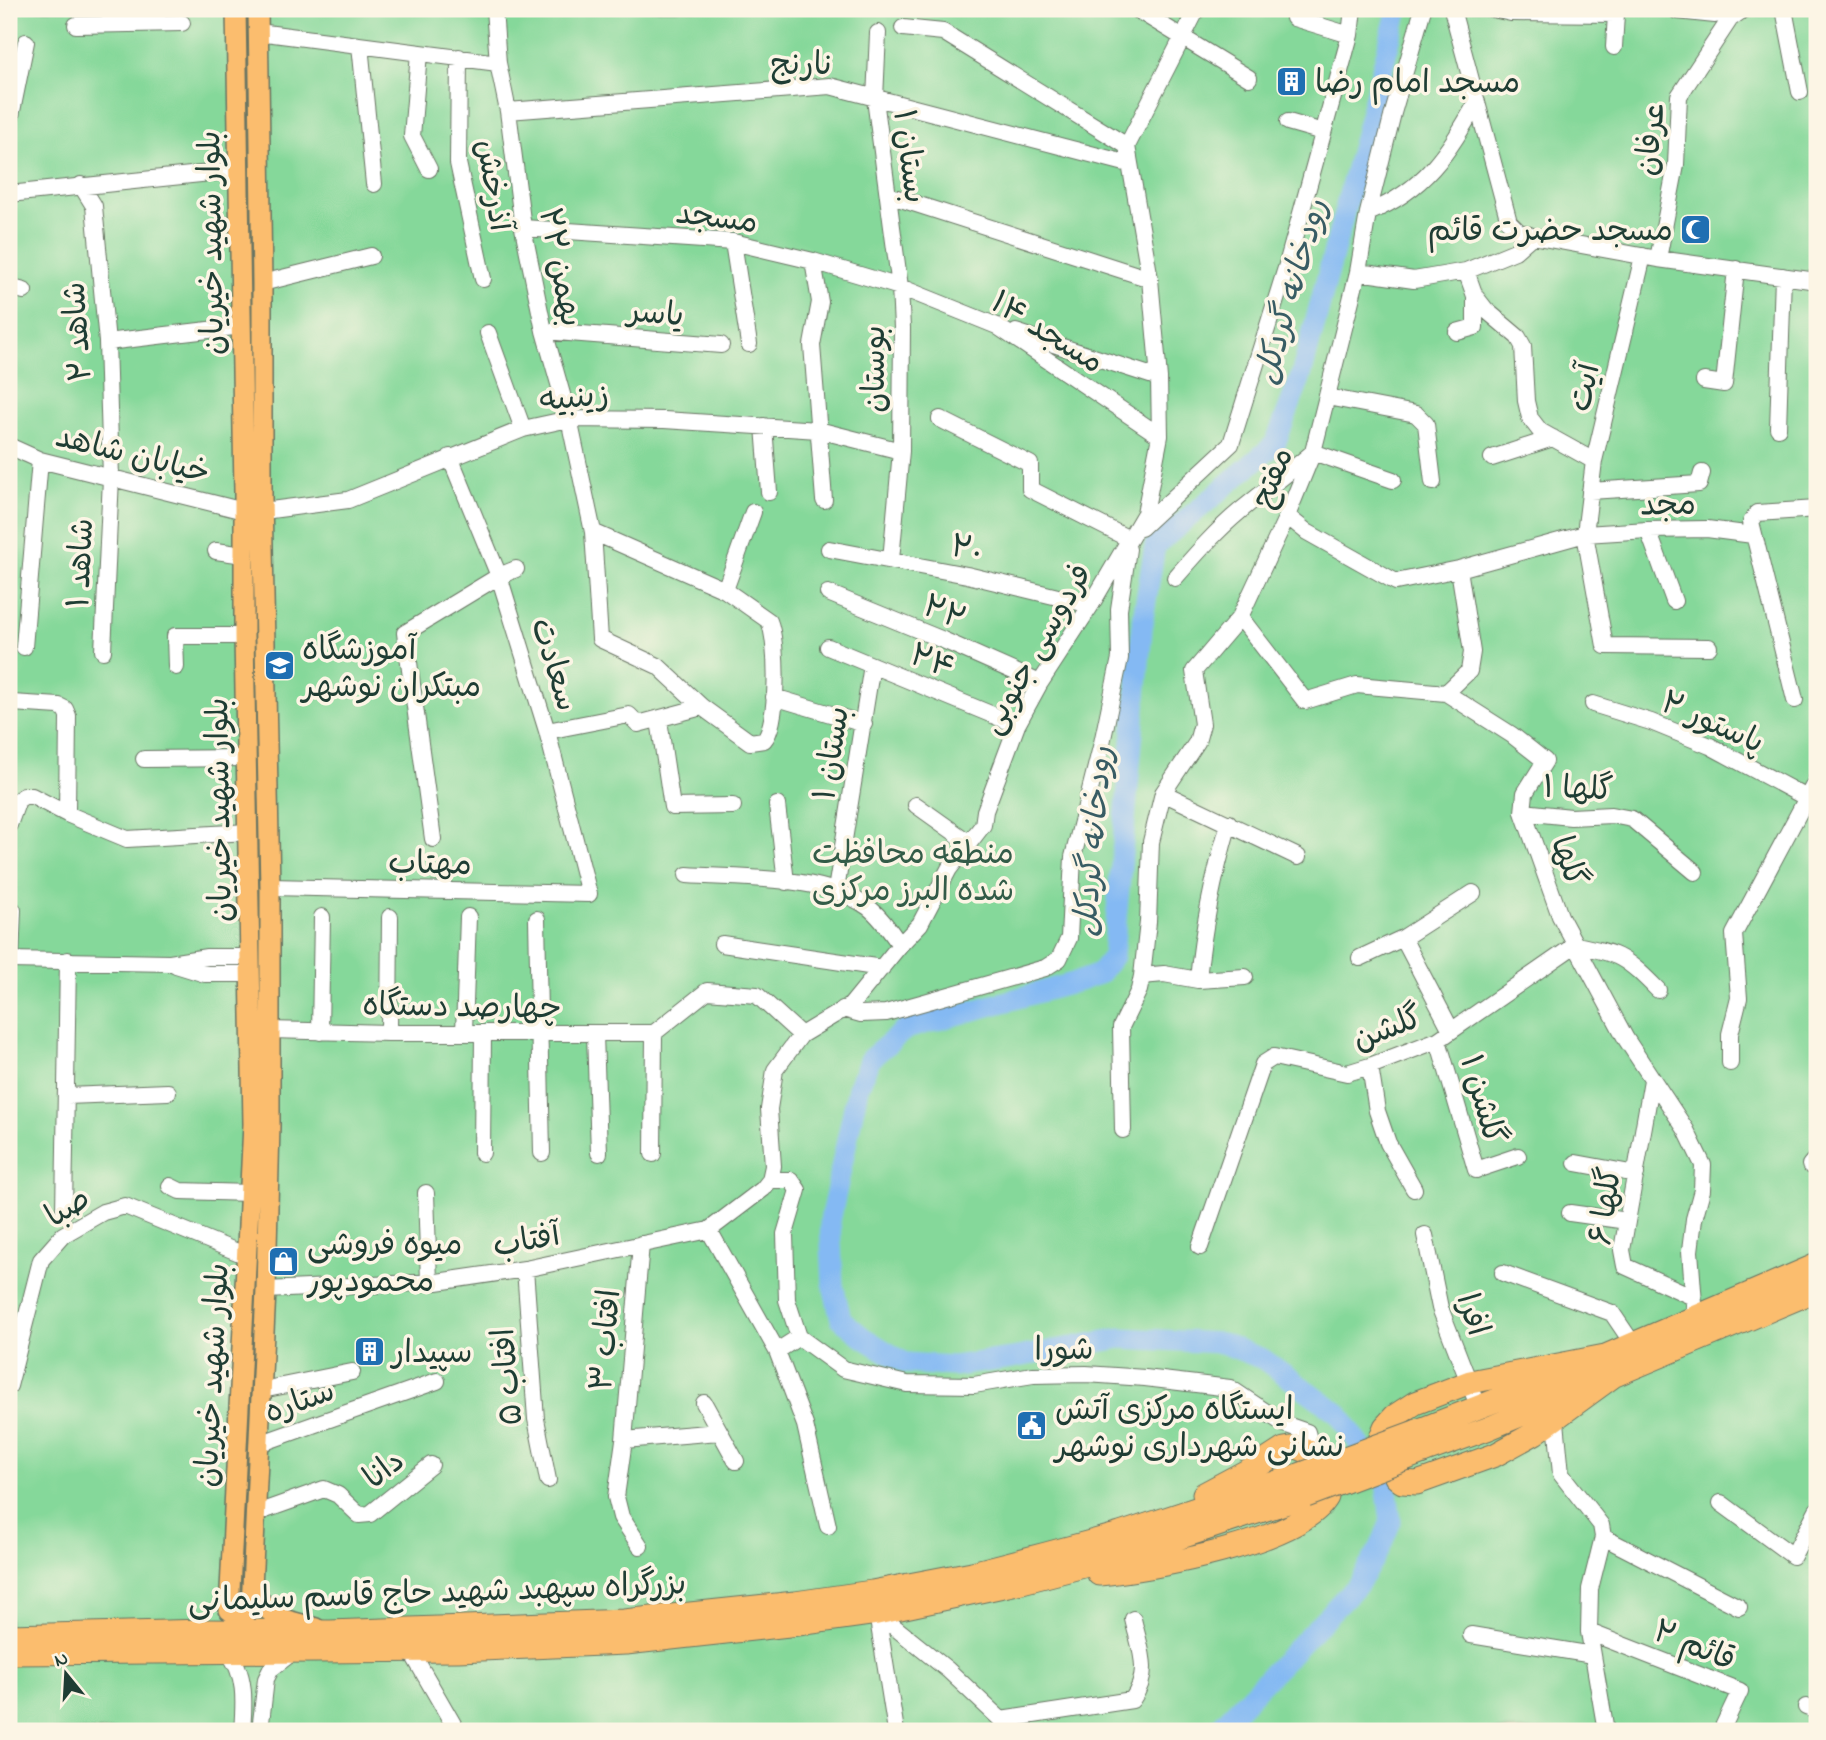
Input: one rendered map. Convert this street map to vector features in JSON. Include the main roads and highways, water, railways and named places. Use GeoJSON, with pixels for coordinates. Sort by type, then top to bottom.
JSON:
{"type":"FeatureCollection","features":[{"type":"Feature","properties":{"kind":"highway","name":"بزرگراه سپهبد شهید حاج قاسم سلیمانی"},"geometry":{"type":"LineString","coordinates":[[1419,1442],[1487,1429],[1555,1408],[1611,1365],[1633,1344],[1694,1306],[1817,1265]]}},
{"type":"Feature","properties":{"kind":"highway","name":"بزرگراه سپهبد شهید حاج قاسم سلیمانی"},"geometry":{"type":"LineString","coordinates":[[9,1653],[411,1651],[626,1643],[877,1613],[1022,1582],[1126,1555],[1419,1442],[1479,1408],[1611,1365],[1817,1290]]}},
{"type":"Feature","properties":{"kind":"highway"},"geometry":{"type":"LineString","coordinates":[[1555,1408],[1535,1433],[1495,1455],[1417,1483],[1402,1482],[1396,1478],[1381,1437],[1385,1427],[1395,1416],[1415,1403],[1469,1382],[1611,1365]]}},
{"type":"Feature","properties":{"kind":"highway"},"geometry":{"type":"LineString","coordinates":[[1022,1582],[1121,1572],[1181,1560],[1263,1538],[1298,1524],[1320,1508],[1327,1497],[1313,1454],[1297,1447],[1283,1449],[1229,1482],[1120,1534]]}},
{"type":"Feature","properties":{"kind":"highway","name":"بزرگراه سپهبد شهید حاج قاسم سلیمانی"},"geometry":{"type":"LineString","coordinates":[[9,1636],[206,1631],[330,1632],[624,1621],[795,1603],[972,1573],[1303,1485]]}},
{"type":"Feature","properties":{"kind":"main road","name":"بلوار شهید خیریان"},"geometry":{"type":"LineString","coordinates":[[236,9],[242,327],[253,511],[271,887],[266,1290],[253,1588],[251,1609],[244,1616],[229,1610],[253,1124],[244,555],[253,511],[262,283],[258,9]]}},
{"type":"Feature","properties":{"kind":"main road"},"geometry":{"type":"LineString","coordinates":[[250,966],[270,965]]}},
{"type":"Feature","properties":{"kind":"main road"},"geometry":{"type":"LineString","coordinates":[[253,1588],[263,1608],[274,1617],[330,1632]]}},
{"type":"Feature","properties":{"kind":"main road"},"geometry":{"type":"LineString","coordinates":[[206,1631],[219,1623],[229,1610]]}},
{"type":"Feature","properties":{"kind":"waterway","name":"رودخانه گردکل"},"geometry":{"type":"LineString","coordinates":[[1216,1731],[1359,1583],[1380,1548],[1391,1521],[1386,1483],[1338,1413],[1263,1359],[1222,1343],[1121,1338],[953,1366],[905,1363],[864,1338],[841,1319],[833,1285],[830,1221],[858,1088],[870,1059],[906,1029],[1080,981],[1099,974],[1113,956],[1143,618],[1155,546],[1275,444],[1301,376],[1398,9]]}},
{"type":"Feature","properties":{"kind":"place","name":"مسجد امام رضا"},"geometry":{"type":"Point","coordinates":[1292,81]}},
{"type":"Feature","properties":{"kind":"place","name":"مسجد حضرت قائم"},"geometry":{"type":"Point","coordinates":[1696,229]}},
{"type":"Feature","properties":{"kind":"place","name":"آموزشگاه مبتکران نوشهر"},"geometry":{"type":"Point","coordinates":[279,666]}},
{"type":"Feature","properties":{"kind":"place","name":"میوه فروشی محمودپور"},"geometry":{"type":"Point","coordinates":[284,1261]}},
{"type":"Feature","properties":{"kind":"place","name":"سپیدار"},"geometry":{"type":"Point","coordinates":[369,1351]}},
{"type":"Feature","properties":{"kind":"place","name":"ایستگاه مرکزی آتش نشانی شهرداری نوشهر"},"geometry":{"type":"Point","coordinates":[1032,1426]}},
{"type":"Feature","properties":{"kind":"park label","name":"منطقه محافظت شده البرز مرکزی"},"geometry":{"type":"Point","coordinates":[913,870]}}]}
